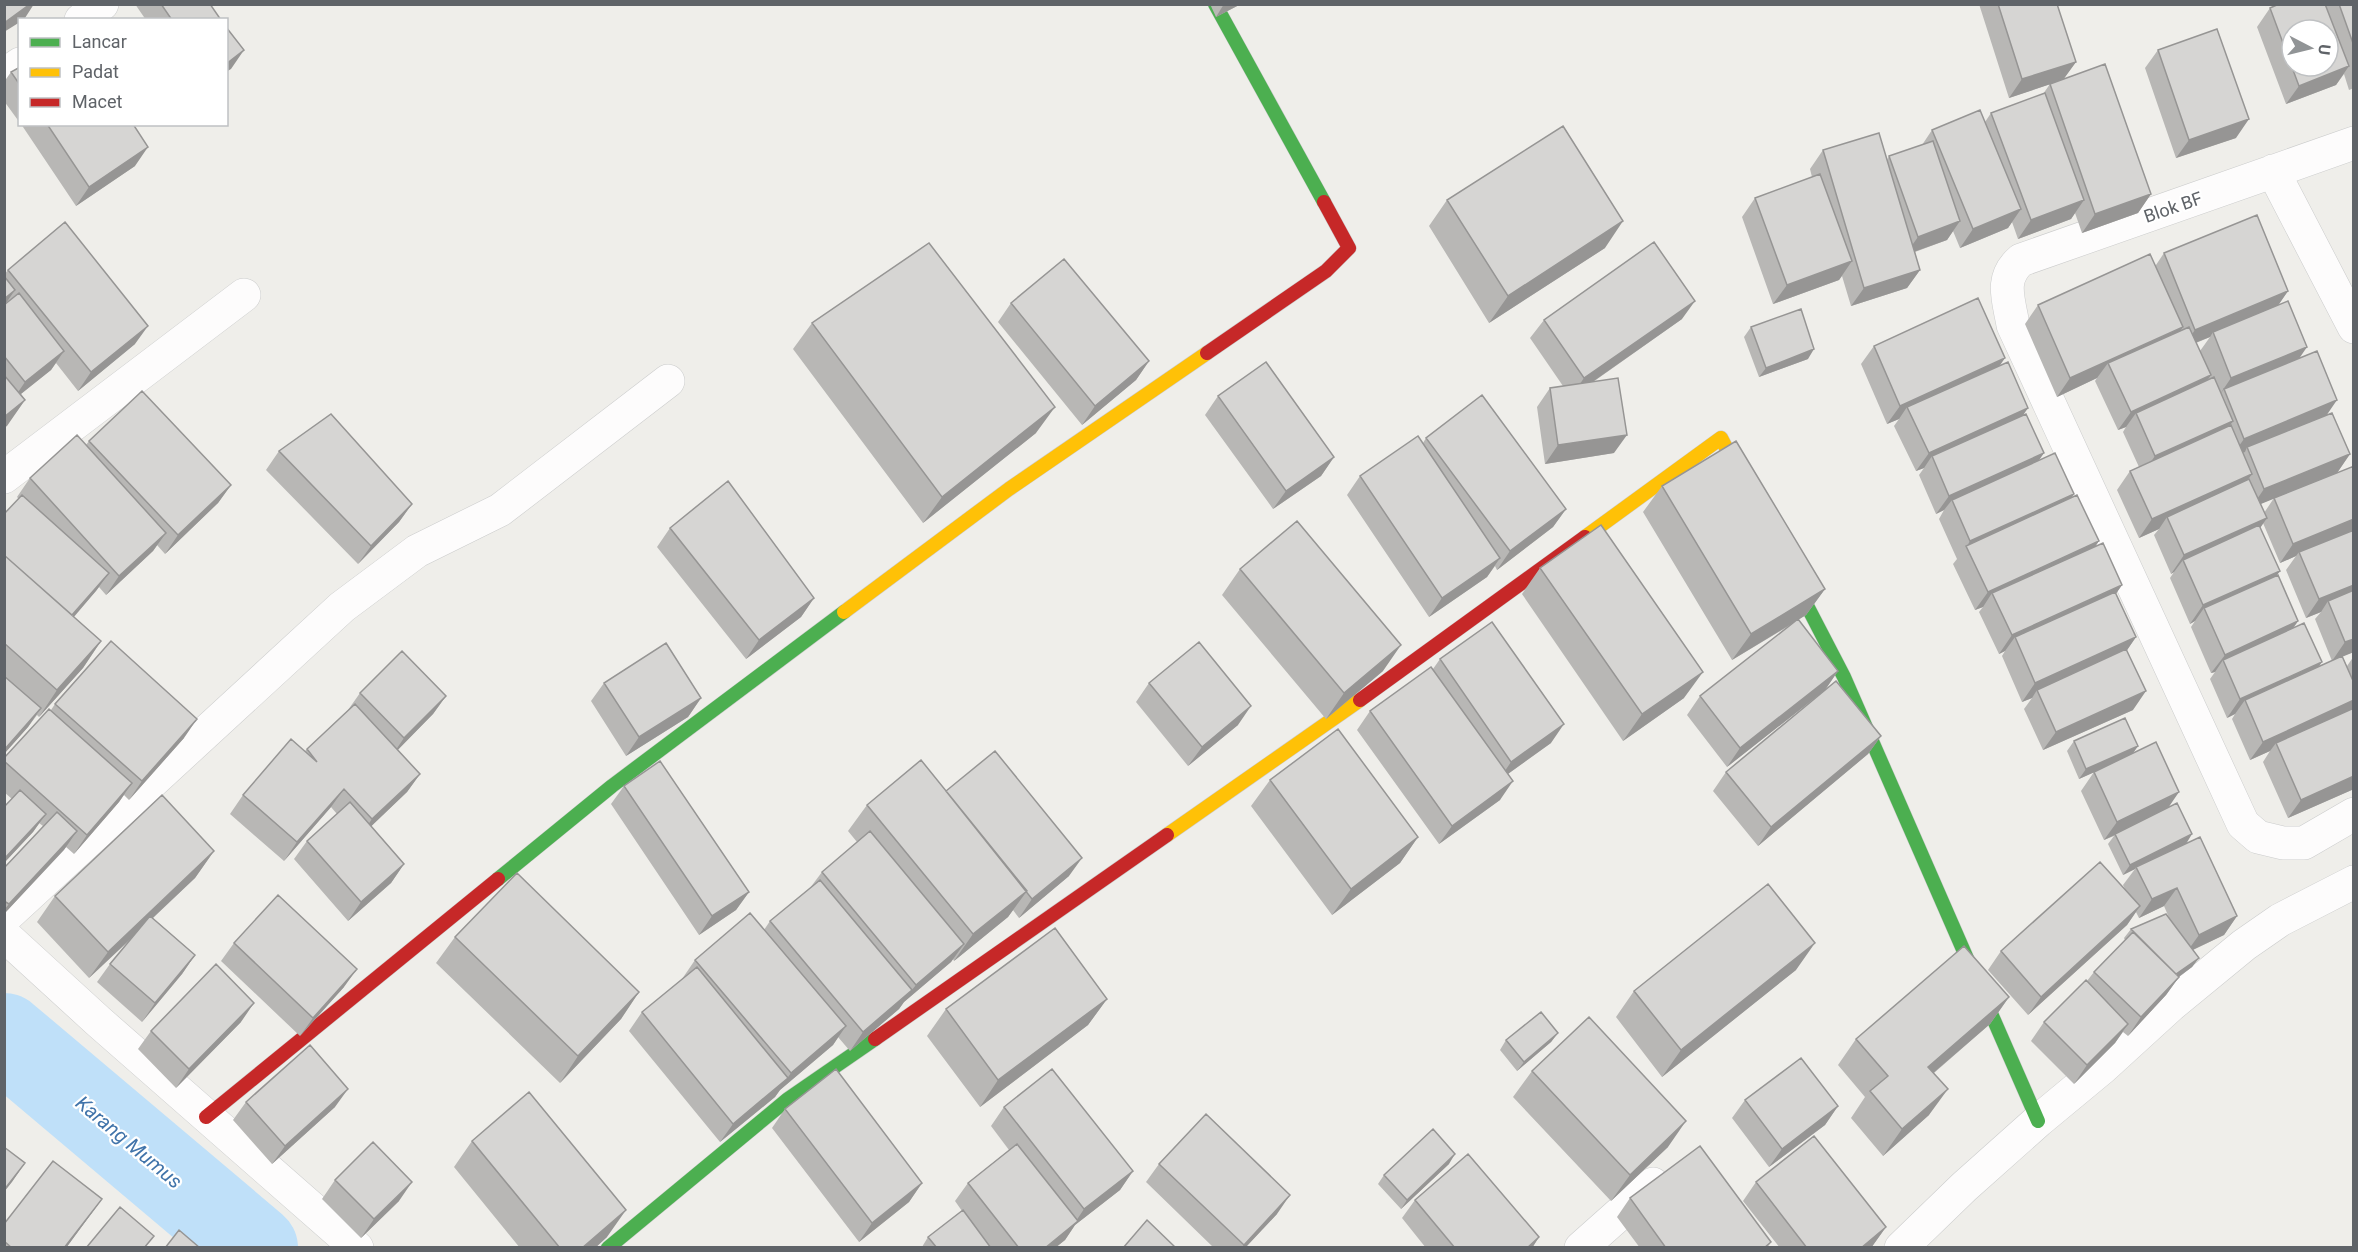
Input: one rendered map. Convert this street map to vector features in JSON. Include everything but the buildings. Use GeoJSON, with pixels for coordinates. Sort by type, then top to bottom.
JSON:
{"type":"FeatureCollection","features":[{"type":"Feature","properties":{"kind":"street"},"geometry":{"type":"LineString","coordinates":[[84,18],[102,4]]}},
{"type":"Feature","properties":{"kind":"street"},"geometry":{"type":"LineString","coordinates":[[206,1117],[612,786],[1009,489],[1326,271],[1349,248],[1215,4]]}},
{"type":"Feature","properties":{"kind":"street"},"geometry":{"type":"LineString","coordinates":[[4,75],[18,65]]}},
{"type":"Feature","properties":{"kind":"street","name":"Blok BF"},"geometry":{"type":"LineString","coordinates":[[2354,143],[2021,260],[2011,269],[2006,285],[2013,325],[2243,824],[2258,837],[2283,843],[2304,843],[2354,814]]}},
{"type":"Feature","properties":{"kind":"street"},"geometry":{"type":"LineString","coordinates":[[2273,171],[2354,327]]}},
{"type":"Feature","properties":{"kind":"street"},"geometry":{"type":"LineString","coordinates":[[4,477],[244,295]]}},
{"type":"Feature","properties":{"kind":"street"},"geometry":{"type":"LineString","coordinates":[[4,918],[342,608],[417,551],[500,510],[668,381]]}},
{"type":"Feature","properties":{"kind":"street"},"geometry":{"type":"LineString","coordinates":[[608,1248],[788,1099],[1315,732],[1721,438],[1753,501]]}},
{"type":"Feature","properties":{"kind":"street"},"geometry":{"type":"LineString","coordinates":[[1785,563],[1844,677],[2038,1121]]}},
{"type":"Feature","properties":{"kind":"street"},"geometry":{"type":"LineString","coordinates":[[1901,1248],[1964,1187],[2038,1121],[2244,945],[2280,920],[2354,882]]}},
{"type":"Feature","properties":{"kind":"street"},"geometry":{"type":"LineString","coordinates":[[4,935],[206,1117],[357,1248]]}},
{"type":"Feature","properties":{"kind":"street"},"geometry":{"type":"LineString","coordinates":[[1581,1248],[1676,1164]]}},
{"type":"Feature","properties":{"kind":"waterway","name":"Karang Mumus"},"geometry":{"type":"LineString","coordinates":[[4,1037],[254,1248]]}},
{"type":"Feature","properties":{"kind":"traffic: fast"},"geometry":{"type":"LineString","coordinates":[[1215,4],[1324,202]]}},
{"type":"Feature","properties":{"kind":"traffic: fast"},"geometry":{"type":"LineString","coordinates":[[1789,571],[1844,677],[2038,1121]]}},
{"type":"Feature","properties":{"kind":"traffic: fast"},"geometry":{"type":"LineString","coordinates":[[498,879],[612,786],[844,612]]}},
{"type":"Feature","properties":{"kind":"traffic: fast"},"geometry":{"type":"LineString","coordinates":[[608,1248],[788,1099],[875,1039]]}},
{"type":"Feature","properties":{"kind":"traffic: slow"},"geometry":{"type":"LineString","coordinates":[[844,612],[1009,489],[1207,353]]}},
{"type":"Feature","properties":{"kind":"traffic: slow"},"geometry":{"type":"LineString","coordinates":[[1585,537],[1721,438],[1747,488]]}},
{"type":"Feature","properties":{"kind":"traffic: slow"},"geometry":{"type":"LineString","coordinates":[[1167,835],[1360,700]]}},
{"type":"Feature","properties":{"kind":"traffic: jam"},"geometry":{"type":"LineString","coordinates":[[1207,353],[1326,271],[1349,248],[1324,202]]}},
{"type":"Feature","properties":{"kind":"traffic: jam"},"geometry":{"type":"LineString","coordinates":[[1360,700],[1585,537]]}},
{"type":"Feature","properties":{"kind":"traffic: jam"},"geometry":{"type":"LineString","coordinates":[[875,1039],[1167,835]]}},
{"type":"Feature","properties":{"kind":"traffic: jam"},"geometry":{"type":"LineString","coordinates":[[206,1117],[498,879]]}}]}
